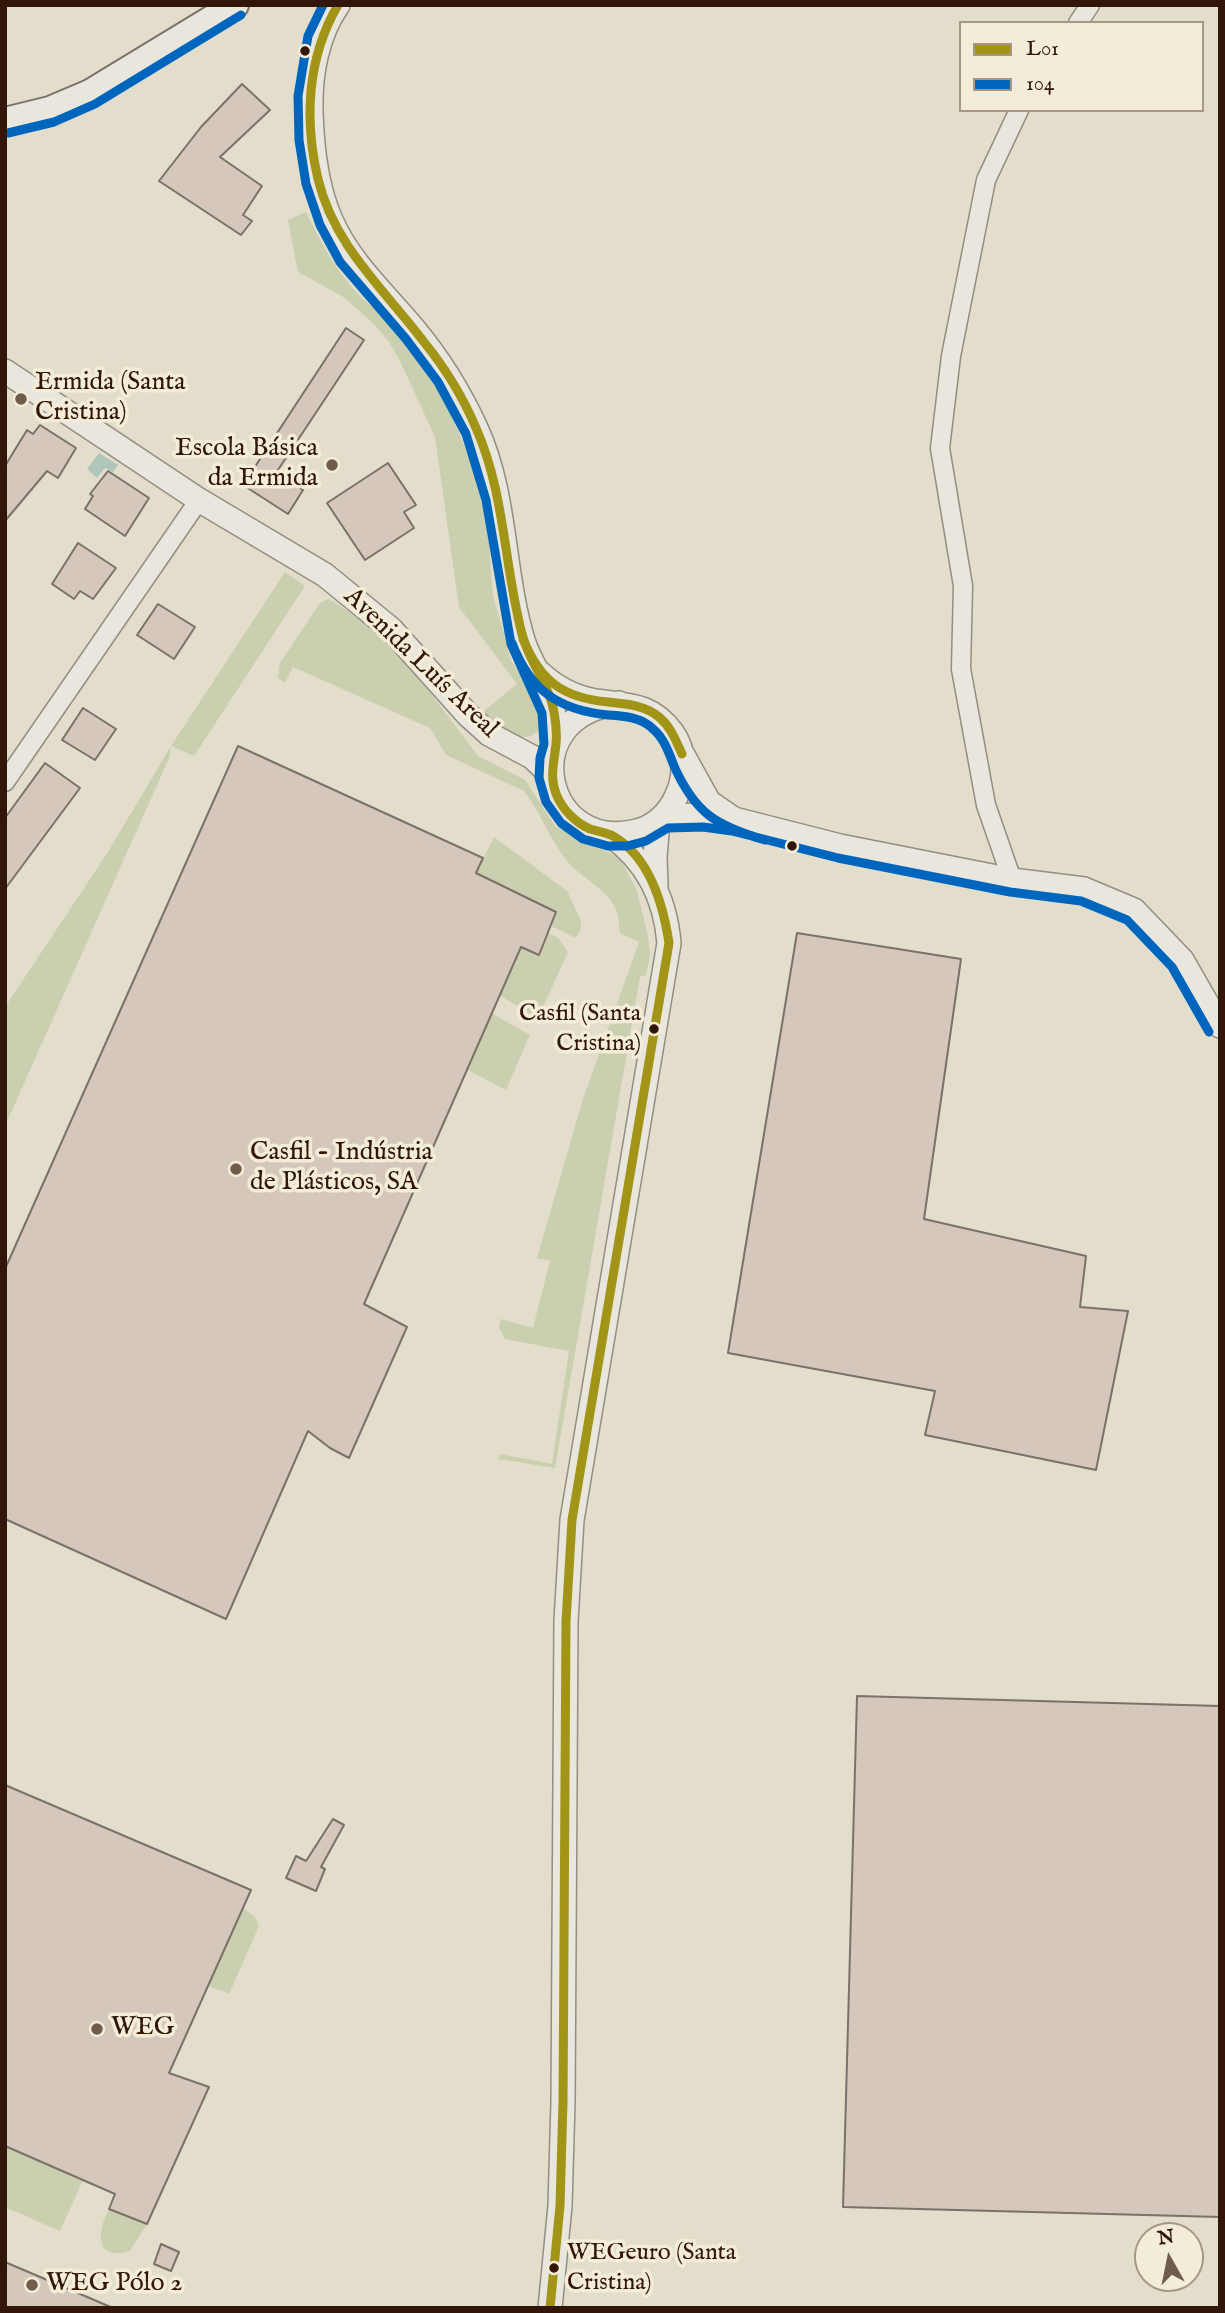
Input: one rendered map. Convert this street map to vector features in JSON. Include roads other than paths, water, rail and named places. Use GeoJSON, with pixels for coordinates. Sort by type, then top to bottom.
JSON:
{"type":"FeatureCollection","features":[{"type":"Feature","properties":{"kind":"main road"},"geometry":{"type":"LineString","coordinates":[[5,121],[50,110],[90,93],[235,5]]}},
{"type":"Feature","properties":{"kind":"street"},"geometry":{"type":"LineString","coordinates":[[338,5],[320,39],[310,97],[318,180],[331,220],[350,255],[416,331],[448,375],[477,429],[498,497],[523,641],[554,711],[556,745]]}},
{"type":"Feature","properties":{"kind":"street"},"geometry":{"type":"LineString","coordinates":[[1079,21],[1090,5]]}},
{"type":"Feature","properties":{"kind":"street"},"geometry":{"type":"LineString","coordinates":[[1012,880],[986,804],[961,669],[962,586],[940,448],[951,356],[986,180],[1018,112]]}},
{"type":"Feature","properties":{"kind":"street","name":"Avenida Luís Areal"},"geometry":{"type":"LineString","coordinates":[[9,380],[199,500],[325,575],[391,629],[468,715],[489,734],[532,757],[551,775]]}},
{"type":"Feature","properties":{"kind":"street"},"geometry":{"type":"LineString","coordinates":[[5,782],[199,500]]}},
{"type":"Feature","properties":{"kind":"street"},"geometry":{"type":"LineString","coordinates":[[535,668],[548,681],[575,695],[641,707],[660,717],[674,734],[709,803],[734,819]]}},
{"type":"Feature","properties":{"kind":"street"},"geometry":{"type":"LineString","coordinates":[[619,703],[599,705],[581,714],[566,727],[556,745],[551,775],[557,796],[570,815],[588,828],[609,834],[643,830],[661,818],[674,803],[684,770],[682,754]]}},
{"type":"Feature","properties":{"kind":"street"},"geometry":{"type":"LineString","coordinates":[[661,818],[704,815],[734,819],[840,846],[1012,880],[1084,889],[1135,909],[1182,960],[1220,1026]]}},
{"type":"Feature","properties":{"kind":"street"},"geometry":{"type":"LineString","coordinates":[[656,890],[655,857],[661,818]]}},
{"type":"Feature","properties":{"kind":"street"},"geometry":{"type":"LineString","coordinates":[[550,2308],[560,2206],[563,2115],[566,1621],[572,1520],[668,960],[667,927],[656,890],[639,859],[609,834]]}},
{"type":"Feature","properties":{"kind":"place","name":"Ermida (Santa Cristina)"},"geometry":{"type":"Point","coordinates":[21,399]}},
{"type":"Feature","properties":{"kind":"place","name":"Escola Básica da Ermida"},"geometry":{"type":"Point","coordinates":[332,465]}},
{"type":"Feature","properties":{"kind":"place","name":"Casfil (Santa Cristina)"},"geometry":{"type":"Point","coordinates":[654,1029]}},
{"type":"Feature","properties":{"kind":"place","name":"Casfil - Indústria de Plásticos, SA"},"geometry":{"type":"Point","coordinates":[236,1169]}},
{"type":"Feature","properties":{"kind":"place","name":"WEG"},"geometry":{"type":"Point","coordinates":[97,2029]}},
{"type":"Feature","properties":{"kind":"place","name":"WEGeuro (Santa Cristina)"},"geometry":{"type":"Point","coordinates":[554,2268]}},
{"type":"Feature","properties":{"kind":"place","name":"WEG Pólo 2"},"geometry":{"type":"Point","coordinates":[32,2285]}}]}
